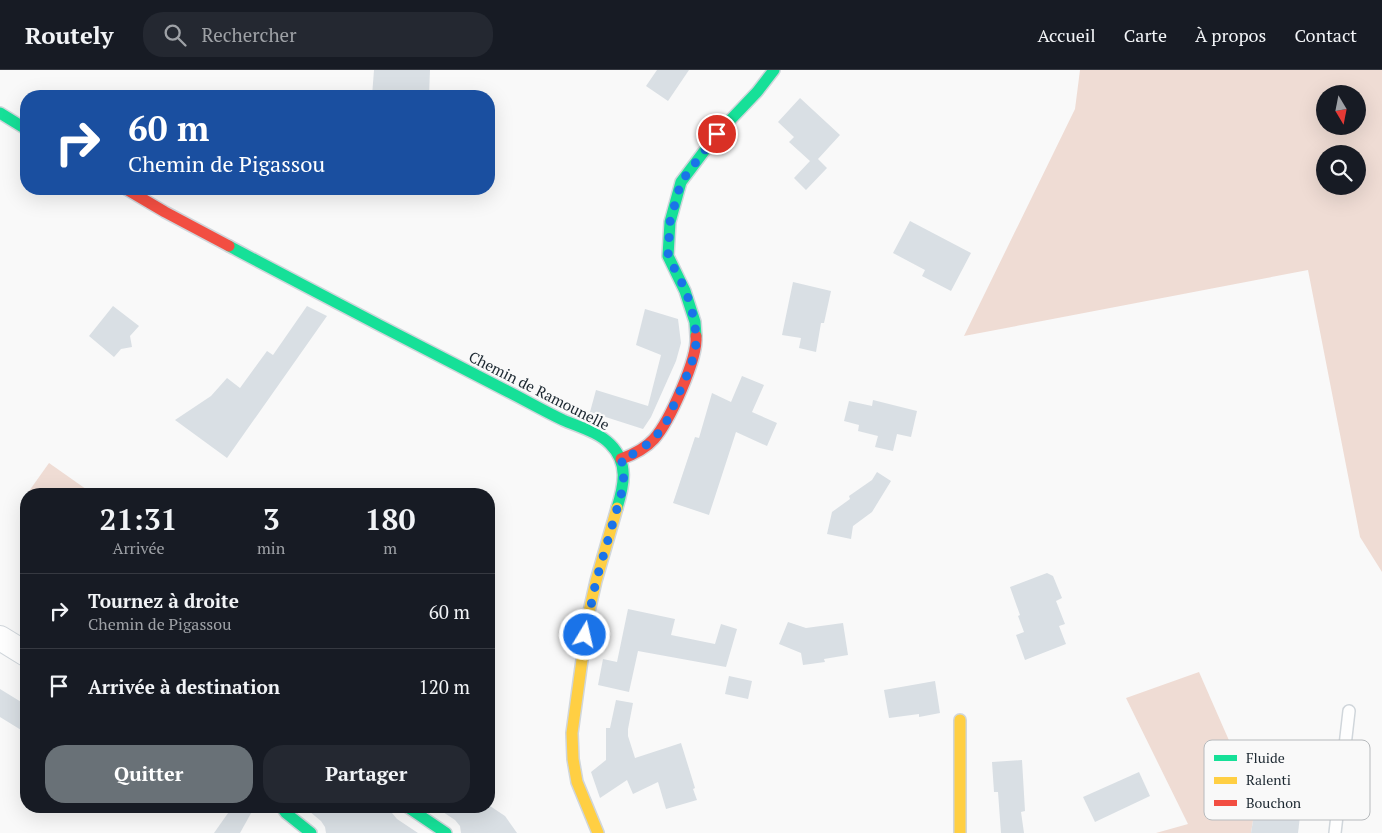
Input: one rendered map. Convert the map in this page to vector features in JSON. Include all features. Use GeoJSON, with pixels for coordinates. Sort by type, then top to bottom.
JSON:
{"type":"FeatureCollection","features":[{"type":"Feature","properties":{"kind":"street"},"geometry":{"type":"LineString","coordinates":[[598,833],[577,782],[573,759],[572,732],[588,616],[596,581],[623,488],[624,469],[621,459],[630,456],[652,441],[665,425],[691,366],[696,344],[695,322],[688,299],[668,256],[670,222],[681,182],[717,134],[757,92],[774,70]]}},
{"type":"Feature","properties":{"kind":"street"},"geometry":{"type":"LineString","coordinates":[[0,113],[20,125]]}},
{"type":"Feature","properties":{"kind":"street","name":"Chemin de Ramounelle"},"geometry":{"type":"LineString","coordinates":[[136,195],[412,343],[562,419],[594,433],[610,444],[621,459]]}},
{"type":"Feature","properties":{"kind":"street"},"geometry":{"type":"LineString","coordinates":[[0,638],[20,650]]}},
{"type":"Feature","properties":{"kind":"street"},"geometry":{"type":"LineString","coordinates":[[960,720],[960,833]]}},
{"type":"Feature","properties":{"kind":"street"},"geometry":{"type":"LineString","coordinates":[[286,813],[311,833]]}},
{"type":"Feature","properties":{"kind":"street"},"geometry":{"type":"LineString","coordinates":[[416,813],[446,833]]}},
{"type":"Feature","properties":{"kind":"lane"},"geometry":{"type":"LineString","coordinates":[[1346,740],[1349,711]]}},
{"type":"Feature","properties":{"kind":"lane"},"geometry":{"type":"LineString","coordinates":[[1335,833],[1336,820]]}},
{"type":"Feature","properties":{"kind":"shaded area"},"geometry":{"type":"Polygon","coordinates":[[[1080,70],[1382,70],[1382,572],[1360,537],[1308,270],[964,336],[1075,109],[1080,70]]]}},
{"type":"Feature","properties":{"kind":"shaded area"},"geometry":{"type":"Polygon","coordinates":[[[49,463],[84,488],[31,488],[49,463]]]}},
{"type":"Feature","properties":{"kind":"shaded area"},"geometry":{"type":"Polygon","coordinates":[[[1199,672],[1229,740],[1204,740],[1204,820],[1253,820],[1251,833],[1156,833],[1188,824],[1126,698],[1199,672]]]}},
{"type":"Feature","properties":{"kind":"building"},"geometry":{"type":"Polygon","coordinates":[[[374,70],[430,70],[429,90],[372,90],[374,70]]]}},
{"type":"Feature","properties":{"kind":"building"},"geometry":{"type":"Polygon","coordinates":[[[657,70],[689,70],[668,101],[646,86],[657,70]]]}},
{"type":"Feature","properties":{"kind":"building"},"geometry":{"type":"Polygon","coordinates":[[[800,98],[840,135],[818,159],[827,168],[806,190],[794,178],[810,161],[789,142],[794,137],[778,122],[800,98]]]}},
{"type":"Feature","properties":{"kind":"building"},"geometry":{"type":"Polygon","coordinates":[[[910,221],[971,253],[951,291],[922,276],[925,270],[893,253],[910,221]]]}},
{"type":"Feature","properties":{"kind":"building"},"geometry":{"type":"Polygon","coordinates":[[[793,282],[831,291],[824,323],[821,323],[816,352],[799,348],[801,338],[782,335],[793,282]]]}},
{"type":"Feature","properties":{"kind":"building"},"geometry":{"type":"Polygon","coordinates":[[[113,306],[139,326],[130,336],[132,347],[121,349],[114,357],[89,336],[113,306]]]}},
{"type":"Feature","properties":{"kind":"building"},"geometry":{"type":"Polygon","coordinates":[[[307,306],[327,316],[227,458],[175,420],[211,396],[227,378],[240,388],[267,351],[273,355],[307,306]]]}},
{"type":"Feature","properties":{"kind":"building"},"geometry":{"type":"Polygon","coordinates":[[[645,309],[678,319],[681,343],[676,361],[651,417],[643,429],[590,412],[596,390],[648,406],[661,355],[636,345],[645,309]]]}},
{"type":"Feature","properties":{"kind":"building"},"geometry":{"type":"Polygon","coordinates":[[[742,376],[764,385],[752,412],[777,423],[767,446],[736,432],[709,515],[673,503],[695,437],[699,438],[712,393],[731,402],[742,376]]]}},
{"type":"Feature","properties":{"kind":"building"},"geometry":{"type":"Polygon","coordinates":[[[873,400],[917,411],[911,437],[897,434],[893,451],[875,447],[878,436],[858,431],[859,425],[844,421],[849,401],[872,406],[873,400]]]}},
{"type":"Feature","properties":{"kind":"building"},"geometry":{"type":"Polygon","coordinates":[[[877,472],[891,481],[872,512],[853,526],[851,539],[827,534],[832,512],[850,499],[849,496],[872,480],[877,472]]]}},
{"type":"Feature","properties":{"kind":"building"},"geometry":{"type":"Polygon","coordinates":[[[1047,573],[1053,576],[1062,598],[1056,601],[1065,624],[1059,626],[1066,644],[1025,660],[1016,635],[1024,632],[1010,587],[1047,573]]]}},
{"type":"Feature","properties":{"kind":"building"},"geometry":{"type":"Polygon","coordinates":[[[628,609],[675,619],[671,635],[715,644],[721,624],[737,629],[726,667],[638,651],[629,692],[598,685],[603,659],[617,662],[628,609]]]}},
{"type":"Feature","properties":{"kind":"building"},"geometry":{"type":"Polygon","coordinates":[[[788,622],[806,628],[843,623],[848,655],[824,659],[825,662],[803,665],[801,653],[779,644],[788,622]]]}},
{"type":"Feature","properties":{"kind":"building"},"geometry":{"type":"Polygon","coordinates":[[[729,676],[752,681],[748,699],[725,694],[729,676]]]}},
{"type":"Feature","properties":{"kind":"building"},"geometry":{"type":"Polygon","coordinates":[[[935,681],[940,713],[919,717],[919,714],[889,718],[884,690],[935,681]]]}},
{"type":"Feature","properties":{"kind":"building"},"geometry":{"type":"Polygon","coordinates":[[[0,689],[20,701],[20,729],[0,717],[0,689]]]}},
{"type":"Feature","properties":{"kind":"building"},"geometry":{"type":"Polygon","coordinates":[[[616,700],[633,703],[628,736],[635,758],[681,743],[697,800],[666,809],[658,782],[633,794],[627,780],[600,798],[591,772],[606,760],[606,728],[610,728],[616,700]]]}},
{"type":"Feature","properties":{"kind":"building"},"geometry":{"type":"Polygon","coordinates":[[[1022,760],[1025,811],[1021,812],[1024,833],[1001,833],[998,792],[994,792],[992,762],[1022,760]]]}},
{"type":"Feature","properties":{"kind":"building"},"geometry":{"type":"Polygon","coordinates":[[[1139,772],[1150,796],[1095,822],[1083,797],[1139,772]]]}},
{"type":"Feature","properties":{"kind":"building"},"geometry":{"type":"Polygon","coordinates":[[[495,809],[505,816],[517,833],[461,833],[460,826],[444,813],[495,813],[495,809]]]}},
{"type":"Feature","properties":{"kind":"building"},"geometry":{"type":"Polygon","coordinates":[[[228,813],[251,813],[240,833],[214,833],[228,813]]]}},
{"type":"Feature","properties":{"kind":"building"},"geometry":{"type":"Polygon","coordinates":[[[311,813],[392,813],[397,819],[418,833],[326,833],[321,821],[311,813]]]}},
{"type":"Feature","properties":{"kind":"building"},"geometry":{"type":"Polygon","coordinates":[[[1253,820],[1300,820],[1298,833],[1251,833],[1253,820]]]}},
{"type":"Feature","properties":{"kind":"traffic: fast"},"geometry":{"type":"LineString","coordinates":[[696,336],[695,322],[685,291],[668,256],[670,222],[681,182],[717,134],[757,92],[774,70]]}},
{"type":"Feature","properties":{"kind":"traffic: fast"},"geometry":{"type":"LineString","coordinates":[[0,113],[20,125]]}},
{"type":"Feature","properties":{"kind":"traffic: fast"},"geometry":{"type":"LineString","coordinates":[[229,246],[549,413],[600,436],[616,451],[622,467],[623,483],[617,508]]}},
{"type":"Feature","properties":{"kind":"traffic: fast"},"geometry":{"type":"LineString","coordinates":[[286,813],[311,833]]}},
{"type":"Feature","properties":{"kind":"traffic: fast"},"geometry":{"type":"LineString","coordinates":[[416,813],[446,833]]}},
{"type":"Feature","properties":{"kind":"traffic: slow"},"geometry":{"type":"LineString","coordinates":[[598,833],[577,782],[573,759],[572,733],[588,616],[617,508]]}},
{"type":"Feature","properties":{"kind":"traffic: slow"},"geometry":{"type":"LineString","coordinates":[[960,720],[960,833]]}},
{"type":"Feature","properties":{"kind":"traffic: jam"},"geometry":{"type":"LineString","coordinates":[[136,195],[229,246]]}},
{"type":"Feature","properties":{"kind":"traffic: jam"},"geometry":{"type":"LineString","coordinates":[[621,459],[647,445],[660,431],[688,374],[696,336]]}},
{"type":"Feature","properties":{"kind":"route"},"geometry":{"type":"LineString","coordinates":[[585,635],[596,581],[613,517],[623,488],[624,469],[621,459],[630,456],[652,441],[665,425],[691,366],[696,344],[695,322],[686,291],[668,256],[670,222],[681,182],[717,134]]}}]}
